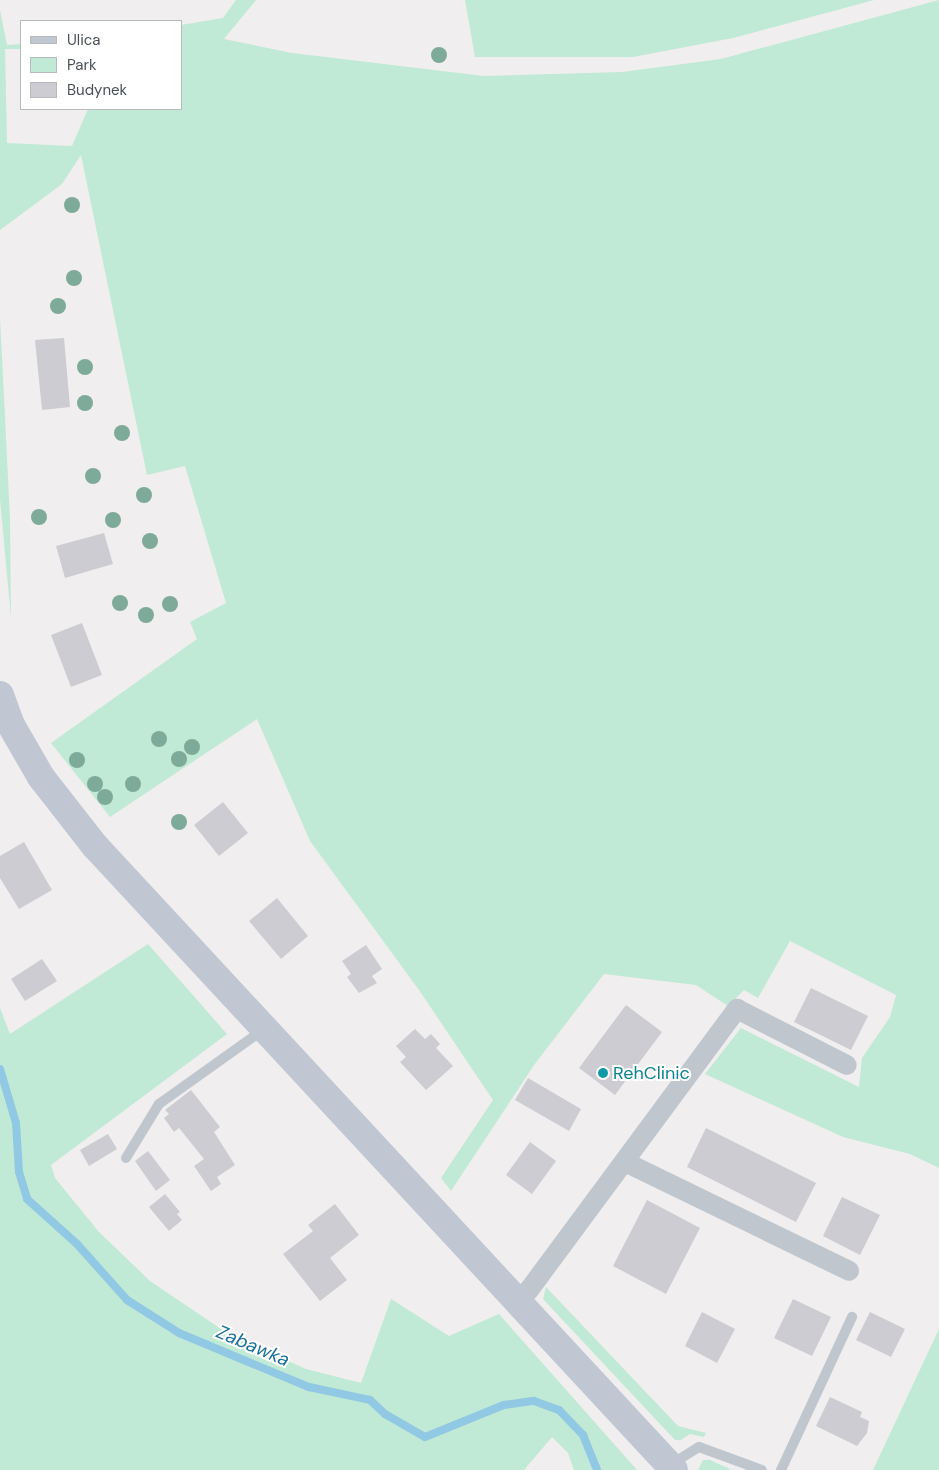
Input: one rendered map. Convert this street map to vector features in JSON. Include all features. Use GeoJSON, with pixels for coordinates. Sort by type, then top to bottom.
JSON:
{"type":"FeatureCollection","features":[{"type":"Feature","properties":{"kind":"main road"},"geometry":{"type":"LineString","coordinates":[[0,695],[11,725],[41,777],[95,846],[672,1468]]}},
{"type":"Feature","properties":{"kind":"street"},"geometry":{"type":"LineString","coordinates":[[517,1302],[625,1162],[737,1009],[847,1065]]}},
{"type":"Feature","properties":{"kind":"street"},"geometry":{"type":"LineString","coordinates":[[625,1162],[849,1271]]}},
{"type":"Feature","properties":{"kind":"lane"},"geometry":{"type":"LineString","coordinates":[[126,1158],[159,1104],[265,1028]]}},
{"type":"Feature","properties":{"kind":"lane"},"geometry":{"type":"LineString","coordinates":[[781,1470],[852,1316]]}},
{"type":"Feature","properties":{"kind":"lane"},"geometry":{"type":"LineString","coordinates":[[672,1468],[699,1447],[762,1470]]}},
{"type":"Feature","properties":{"kind":"green space"},"geometry":{"type":"Polygon","coordinates":[[[236,0],[256,0],[224,39],[292,53],[484,76],[622,72],[721,59],[939,0],[939,1168],[910,1154],[843,1137],[705,1074],[741,1028],[859,1087],[862,1058],[890,1017],[896,995],[790,941],[758,998],[744,990],[728,1006],[696,985],[604,974],[534,1065],[451,1191],[441,1178],[493,1100],[419,990],[310,841],[257,719],[110,817],[51,743],[197,639],[190,622],[226,603],[185,466],[147,475],[81,155],[62,184],[0,230],[0,10],[7,45],[20,44],[20,49],[5,49],[7,143],[72,146],[88,110],[182,110],[182,25],[223,18],[236,0]]]}},
{"type":"Feature","properties":{"kind":"green space"},"geometry":{"type":"Polygon","coordinates":[[[465,0],[874,0],[733,38],[633,57],[475,57],[465,0]]]}},
{"type":"Feature","properties":{"kind":"green space"},"geometry":{"type":"Polygon","coordinates":[[[0,317],[10,519],[11,618],[0,499],[0,317]]]}},
{"type":"Feature","properties":{"kind":"green space"},"geometry":{"type":"Polygon","coordinates":[[[148,944],[227,1034],[51,1165],[55,1178],[99,1232],[150,1281],[224,1331],[306,1369],[361,1383],[391,1299],[449,1336],[499,1314],[637,1470],[574,1470],[568,1453],[552,1437],[524,1470],[0,1470],[0,1008],[10,1034],[148,944]]]}},
{"type":"Feature","properties":{"kind":"green space"},"geometry":{"type":"Polygon","coordinates":[[[546,1287],[678,1426],[706,1433],[704,1437],[690,1434],[681,1440],[675,1440],[543,1299],[546,1287]]]}},
{"type":"Feature","properties":{"kind":"green space"},"geometry":{"type":"Polygon","coordinates":[[[939,1329],[939,1470],[873,1470],[939,1329]]]}},
{"type":"Feature","properties":{"kind":"green space"},"geometry":{"type":"Polygon","coordinates":[[[703,1460],[710,1460],[732,1470],[698,1470],[703,1460]]]}},
{"type":"Feature","properties":{"kind":"building"},"geometry":{"type":"Polygon","coordinates":[[[64,338],[70,407],[42,410],[35,340],[64,338]]]}},
{"type":"Feature","properties":{"kind":"building"},"geometry":{"type":"Polygon","coordinates":[[[104,533],[113,564],[65,578],[56,546],[104,533]]]}},
{"type":"Feature","properties":{"kind":"building"},"geometry":{"type":"Polygon","coordinates":[[[82,623],[102,675],[71,687],[51,635],[82,623]]]}},
{"type":"Feature","properties":{"kind":"building"},"geometry":{"type":"Polygon","coordinates":[[[223,802],[248,833],[219,856],[194,825],[223,802]]]}},
{"type":"Feature","properties":{"kind":"building"},"geometry":{"type":"Polygon","coordinates":[[[24,842],[52,890],[19,909],[0,878],[0,856],[24,842]]]}},
{"type":"Feature","properties":{"kind":"building"},"geometry":{"type":"Polygon","coordinates":[[[277,898],[308,936],[281,959],[249,921],[277,898]]]}},
{"type":"Feature","properties":{"kind":"building"},"geometry":{"type":"Polygon","coordinates":[[[366,945],[382,969],[372,976],[377,983],[359,993],[347,977],[351,974],[342,961],[366,945]]]}},
{"type":"Feature","properties":{"kind":"building"},"geometry":{"type":"Polygon","coordinates":[[[42,959],[57,981],[25,1001],[11,979],[42,959]]]}},
{"type":"Feature","properties":{"kind":"building"},"geometry":{"type":"Polygon","coordinates":[[[811,988],[868,1016],[851,1050],[794,1022],[811,988]]]}},
{"type":"Feature","properties":{"kind":"building"},"geometry":{"type":"Polygon","coordinates":[[[626,1005],[662,1032],[615,1095],[579,1068],[626,1005]]]}},
{"type":"Feature","properties":{"kind":"building"},"geometry":{"type":"Polygon","coordinates":[[[415,1029],[425,1039],[431,1034],[440,1044],[436,1048],[453,1066],[426,1090],[400,1062],[406,1057],[396,1046],[415,1029]]]}},
{"type":"Feature","properties":{"kind":"building"},"geometry":{"type":"Polygon","coordinates":[[[528,1078],[581,1109],[569,1131],[515,1100],[528,1078]]]}},
{"type":"Feature","properties":{"kind":"building"},"geometry":{"type":"Polygon","coordinates":[[[191,1090],[220,1127],[214,1132],[235,1165],[217,1177],[221,1184],[211,1191],[194,1166],[204,1159],[179,1128],[174,1132],[164,1118],[169,1114],[165,1110],[191,1090]]]}},
{"type":"Feature","properties":{"kind":"building"},"geometry":{"type":"Polygon","coordinates":[[[706,1128],[816,1183],[796,1222],[687,1167],[706,1128]]]}},
{"type":"Feature","properties":{"kind":"building"},"geometry":{"type":"Polygon","coordinates":[[[108,1134],[117,1149],[89,1166],[80,1150],[108,1134]]]}},
{"type":"Feature","properties":{"kind":"building"},"geometry":{"type":"Polygon","coordinates":[[[530,1142],[556,1161],[532,1194],[506,1175],[530,1142]]]}},
{"type":"Feature","properties":{"kind":"building"},"geometry":{"type":"Polygon","coordinates":[[[148,1151],[170,1180],[156,1191],[135,1161],[148,1151]]]}},
{"type":"Feature","properties":{"kind":"building"},"geometry":{"type":"Polygon","coordinates":[[[165,1194],[180,1212],[177,1214],[182,1220],[169,1231],[149,1207],[165,1194]]]}},
{"type":"Feature","properties":{"kind":"building"},"geometry":{"type":"Polygon","coordinates":[[[842,1197],[880,1215],[860,1255],[823,1236],[842,1197]]]}},
{"type":"Feature","properties":{"kind":"building"},"geometry":{"type":"Polygon","coordinates":[[[647,1200],[700,1228],[666,1294],[613,1266],[647,1200]]]}},
{"type":"Feature","properties":{"kind":"building"},"geometry":{"type":"Polygon","coordinates":[[[335,1204],[359,1235],[330,1258],[347,1280],[320,1301],[283,1254],[313,1231],[308,1225],[335,1204]]]}},
{"type":"Feature","properties":{"kind":"building"},"geometry":{"type":"Polygon","coordinates":[[[793,1299],[831,1317],[812,1356],[774,1338],[793,1299]]]}},
{"type":"Feature","properties":{"kind":"building"},"geometry":{"type":"Polygon","coordinates":[[[702,1312],[735,1329],[717,1363],[685,1346],[702,1312]]]}},
{"type":"Feature","properties":{"kind":"building"},"geometry":{"type":"Polygon","coordinates":[[[870,1312],[905,1329],[891,1357],[856,1340],[870,1312]]]}},
{"type":"Feature","properties":{"kind":"building"},"geometry":{"type":"Polygon","coordinates":[[[830,1397],[862,1412],[860,1417],[869,1421],[867,1433],[857,1446],[816,1426],[830,1397]]]}},
{"type":"Feature","properties":{"kind":"waterway","name":"Zabawka"},"geometry":{"type":"LineString","coordinates":[[0,1069],[16,1123],[19,1172],[27,1199],[77,1244],[127,1300],[179,1333],[309,1387],[370,1400],[385,1414],[425,1437],[504,1405],[534,1401],[559,1410],[583,1435],[597,1470]]}},
{"type":"Feature","properties":{"kind":"place","name":"RehClinic"},"geometry":{"type":"Point","coordinates":[603,1073]}}]}
